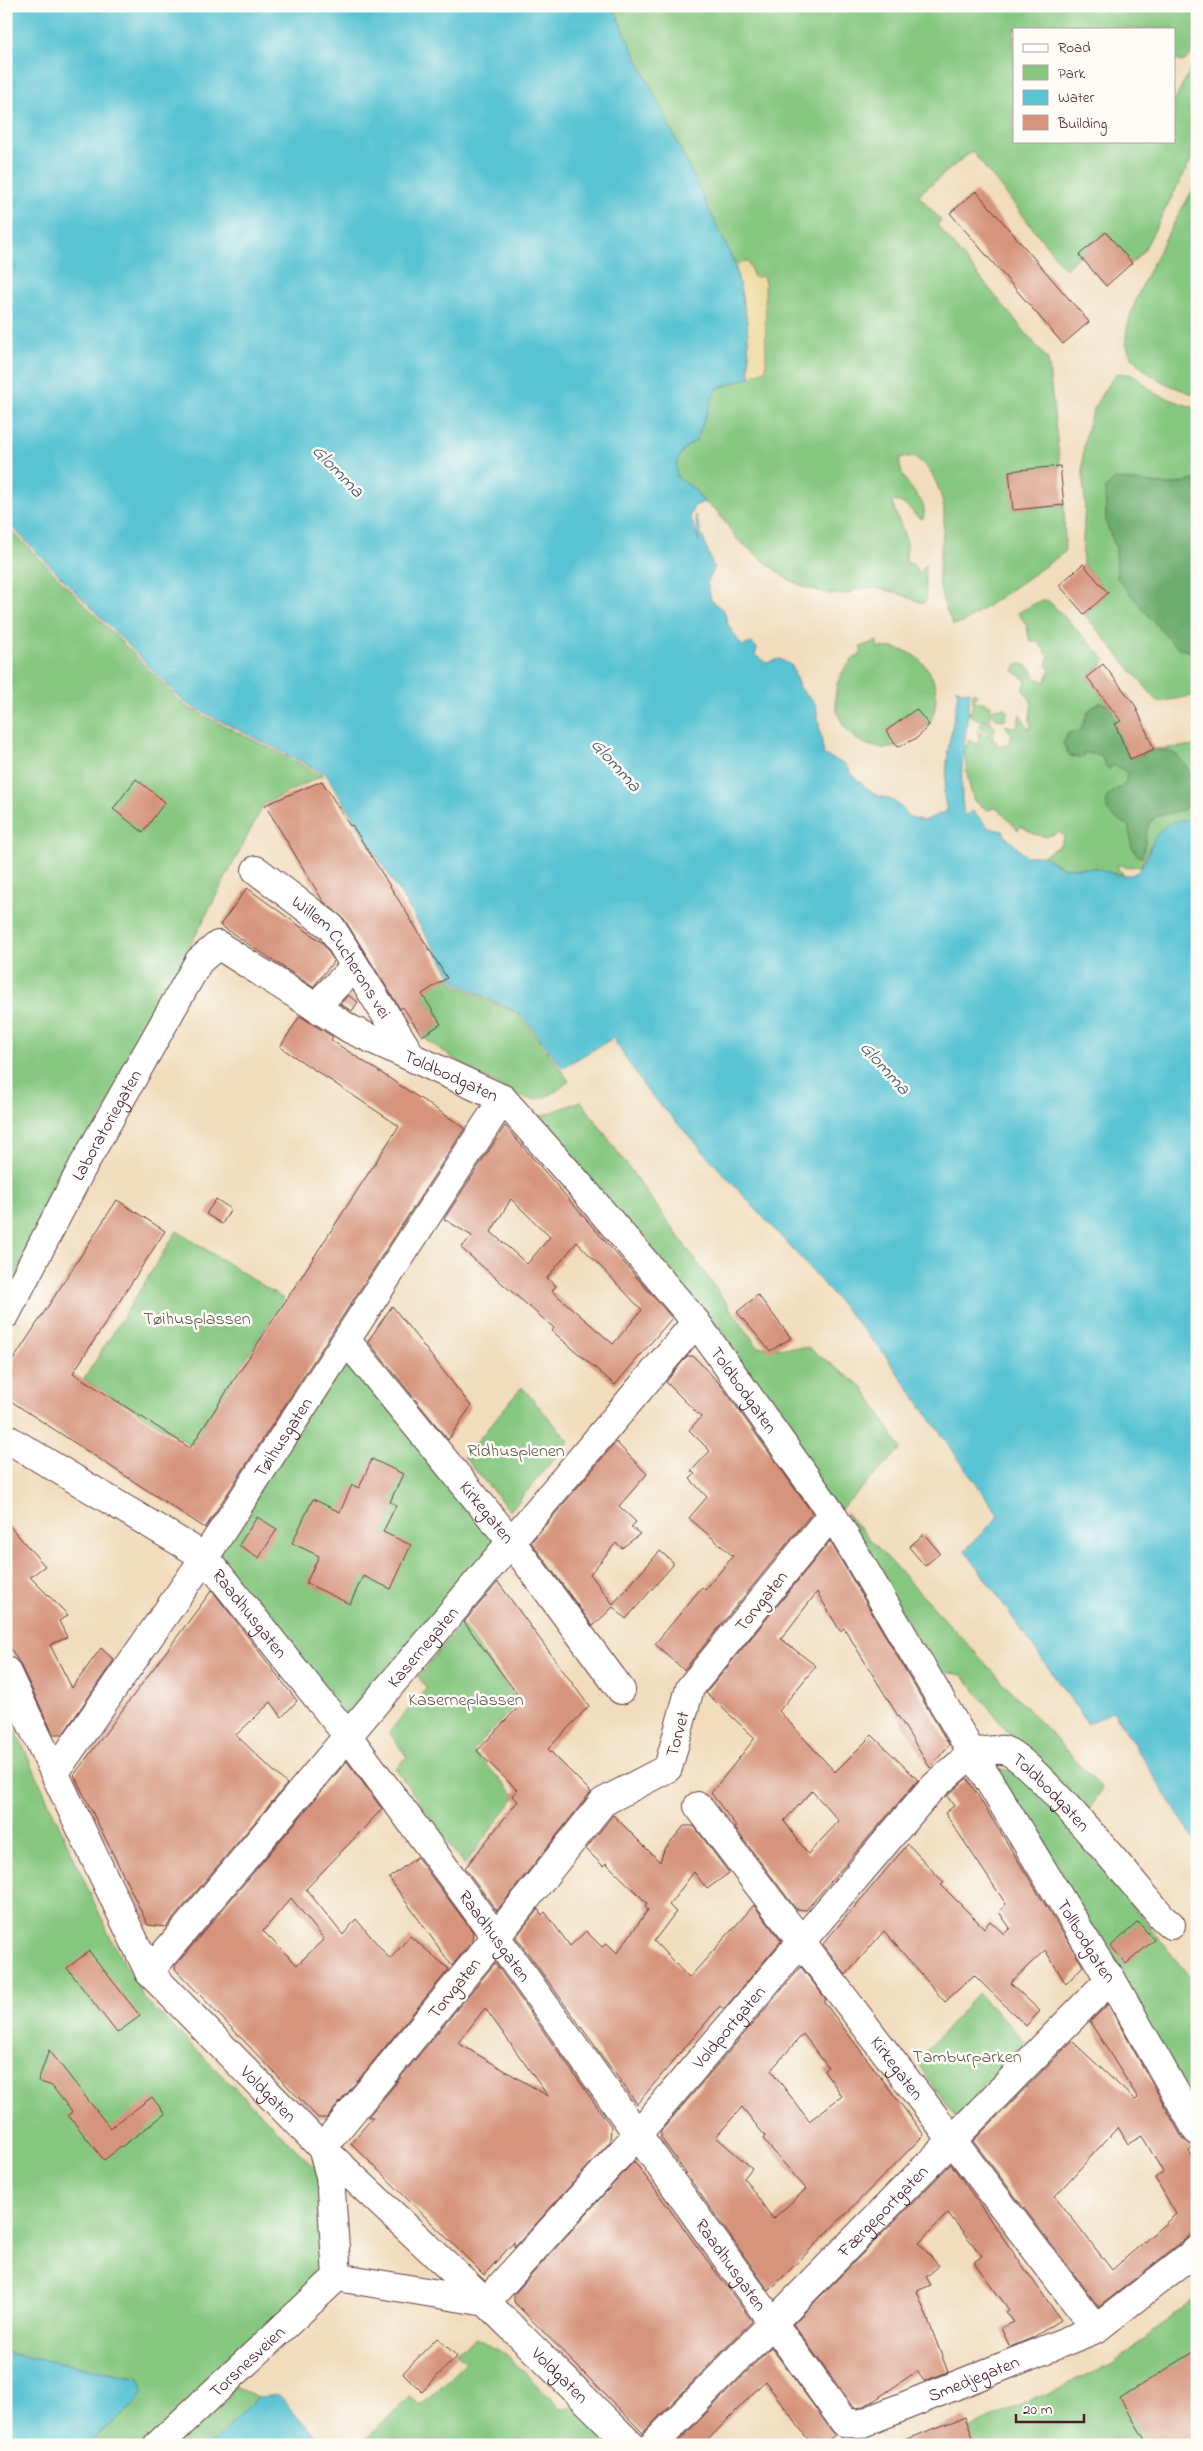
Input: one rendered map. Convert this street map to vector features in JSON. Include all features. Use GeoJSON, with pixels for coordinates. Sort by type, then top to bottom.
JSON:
{"type":"FeatureCollection","features":[{"type":"Feature","properties":{"kind":"street","name":"Willem Cucherons vei"},"geometry":{"type":"LineString","coordinates":[[256,870],[331,927],[412,1057]]}},
{"type":"Feature","properties":{"kind":"street","name":"Toldbodgaten"},"geometry":{"type":"LineString","coordinates":[[218,945],[350,1028],[503,1098],[696,1322],[832,1514],[972,1753],[1004,1750],[1024,1763],[1049,1786],[1171,1925]]}},
{"type":"Feature","properties":{"kind":"street","name":"Laboratoriegaten"},"geometry":{"type":"LineString","coordinates":[[6,1314],[84,1164],[199,961],[218,945]]}},
{"type":"Feature","properties":{"kind":"street"},"geometry":{"type":"LineString","coordinates":[[315,1007],[355,966]]}},
{"type":"Feature","properties":{"kind":"street","name":"Tøihusgaten"},"geometry":{"type":"LineString","coordinates":[[56,1772],[205,1557],[503,1098]]}},
{"type":"Feature","properties":{"kind":"street","name":"Kasernegaten"},"geometry":{"type":"LineString","coordinates":[[149,1972],[510,1540],[696,1322]]}},
{"type":"Feature","properties":{"kind":"street","name":"Kirkegaten"},"geometry":{"type":"LineString","coordinates":[[347,1341],[510,1540],[621,1690]]}},
{"type":"Feature","properties":{"kind":"street"},"geometry":{"type":"LineString","coordinates":[[6,1438],[205,1557]]}},
{"type":"Feature","properties":{"kind":"street","name":"Torvgaten"},"geometry":{"type":"LineString","coordinates":[[690,1688],[832,1514]]}},
{"type":"Feature","properties":{"kind":"street","name":"Raadhusgaten"},"geometry":{"type":"LineString","coordinates":[[205,1557],[347,1735],[496,1936],[637,2136],[774,2323]]}},
{"type":"Feature","properties":{"kind":"street","name":"Voldgaten"},"geometry":{"type":"LineString","coordinates":[[6,1671],[56,1772],[149,1972],[322,2148],[486,2302],[631,2445]]}},
{"type":"Feature","properties":{"kind":"street","name":"Torvet"},"geometry":{"type":"LineString","coordinates":[[603,1802],[668,1768],[690,1688]]}},
{"type":"Feature","properties":{"kind":"street","name":"Voldportgaten"},"geometry":{"type":"LineString","coordinates":[[486,2302],[637,2136],[802,1944],[928,1791],[972,1753]]}},
{"type":"Feature","properties":{"kind":"street","name":"Tollbodgaten"},"geometry":{"type":"LineString","coordinates":[[972,1753],[1103,1969],[1111,1978],[1197,2131]]}},
{"type":"Feature","properties":{"kind":"street","name":"Torvgaten"},"geometry":{"type":"LineString","coordinates":[[322,2148],[603,1802]]}},
{"type":"Feature","properties":{"kind":"street","name":"Kirkegaten"},"geometry":{"type":"LineString","coordinates":[[698,1806],[1096,2329]]}},
{"type":"Feature","properties":{"kind":"street","name":"Færgeportgaten"},"geometry":{"type":"LineString","coordinates":[[653,2445],[1111,1978]]}},
{"type":"Feature","properties":{"kind":"street"},"geometry":{"type":"LineString","coordinates":[[322,2148],[330,2176],[338,2277],[486,2302]]}},
{"type":"Feature","properties":{"kind":"street","name":"Smedjegaten"},"geometry":{"type":"LineString","coordinates":[[774,2323],[844,2422],[860,2424],[1096,2329],[1197,2250]]}},
{"type":"Feature","properties":{"kind":"street","name":"Torsnesveien"},"geometry":{"type":"LineString","coordinates":[[158,2445],[338,2277]]}},
{"type":"Feature","properties":{"kind":"green space"},"geometry":{"type":"Polygon","coordinates":[[[612,6],[1197,6],[1195,45],[1192,53],[1182,62],[1176,60],[1176,28],[1013,28],[1013,142],[1176,142],[1176,97],[1197,57],[1197,149],[1143,252],[1132,263],[1105,232],[1065,269],[972,151],[918,195],[941,220],[937,225],[1048,360],[1060,466],[1010,471],[1013,510],[1064,505],[1065,552],[963,623],[953,625],[945,607],[939,583],[944,518],[943,502],[931,473],[918,460],[909,457],[900,458],[900,468],[903,477],[922,504],[924,511],[923,519],[902,504],[896,501],[892,503],[907,542],[906,562],[914,565],[918,575],[925,565],[926,601],[923,603],[894,592],[876,588],[856,589],[848,594],[831,594],[807,588],[784,577],[738,540],[716,510],[704,502],[692,487],[676,477],[677,460],[686,448],[696,441],[716,389],[766,368],[764,279],[754,278],[748,261],[735,264],[612,6]]]}},
{"type":"Feature","properties":{"kind":"green space"},"geometry":{"type":"Polygon","coordinates":[[[1197,182],[1197,395],[1166,384],[1146,372],[1131,356],[1127,346],[1127,331],[1132,312],[1152,264],[1197,182]]]}},
{"type":"Feature","properties":{"kind":"green space"},"geometry":{"type":"Polygon","coordinates":[[[1117,373],[1134,375],[1156,394],[1197,409],[1197,695],[1158,702],[1084,614],[1108,593],[1083,564],[1084,447],[1094,408],[1100,396],[1117,373]]]}},
{"type":"Feature","properties":{"kind":"green space"},"geometry":{"type":"Polygon","coordinates":[[[1115,479],[1171,485],[1197,479],[1197,654],[1179,648],[1169,640],[1117,578],[1116,548],[1106,523],[1105,488],[1115,479]]]}},
{"type":"Feature","properties":{"kind":"green space"},"geometry":{"type":"Polygon","coordinates":[[[6,525],[185,706],[323,775],[264,804],[6,1300],[6,525]]]}},
{"type":"Feature","properties":{"kind":"green space"},"geometry":{"type":"Polygon","coordinates":[[[1041,600],[1047,600],[1053,605],[1106,660],[1087,677],[1109,706],[1126,693],[1139,713],[1115,724],[1130,759],[1154,749],[1196,746],[1197,819],[1193,819],[1150,846],[1141,866],[1126,867],[1118,864],[1118,869],[1124,874],[1107,873],[1098,868],[1064,868],[1043,856],[1059,846],[1064,837],[1060,832],[1046,837],[1034,834],[1021,826],[1018,830],[996,807],[988,810],[974,801],[972,796],[965,754],[962,754],[963,746],[967,746],[969,739],[976,744],[979,742],[978,730],[986,737],[989,736],[980,727],[982,722],[988,719],[980,720],[969,715],[969,711],[972,712],[973,692],[977,694],[974,702],[982,702],[992,706],[989,709],[1002,709],[1003,706],[1008,710],[1005,720],[997,719],[990,712],[991,723],[995,727],[992,738],[1000,746],[1010,743],[1012,735],[1005,725],[1017,728],[1020,714],[1028,728],[1031,728],[1031,702],[1023,690],[1026,681],[1014,671],[1017,664],[1023,664],[1032,670],[1036,678],[1045,682],[1050,670],[1046,665],[1049,656],[1037,641],[1030,641],[1026,624],[1018,613],[1041,600]]]}},
{"type":"Feature","properties":{"kind":"green space"},"geometry":{"type":"Polygon","coordinates":[[[877,641],[877,648],[894,648],[908,652],[928,670],[934,682],[936,695],[929,725],[916,709],[887,730],[898,747],[877,747],[860,741],[847,730],[839,716],[835,699],[838,682],[846,666],[862,653],[860,647],[877,641]]]}},
{"type":"Feature","properties":{"kind":"green space"},"geometry":{"type":"Polygon","coordinates":[[[1100,702],[1110,706],[1130,759],[1153,751],[1168,751],[1181,759],[1190,772],[1193,788],[1190,803],[1186,808],[1154,818],[1147,831],[1142,857],[1139,857],[1132,847],[1128,825],[1110,814],[1107,807],[1108,795],[1125,784],[1127,773],[1115,765],[1108,769],[1100,755],[1083,753],[1084,757],[1070,756],[1063,744],[1068,733],[1080,731],[1089,710],[1100,702]]]}},
{"type":"Feature","properties":{"kind":"green space"},"geometry":{"type":"Polygon","coordinates":[[[448,975],[454,984],[520,1015],[569,1081],[554,1093],[545,1097],[536,1099],[526,1098],[512,1093],[461,1064],[422,1037],[442,1023],[422,993],[448,975]]]}},
{"type":"Feature","properties":{"kind":"green space"},"geometry":{"type":"Polygon","coordinates":[[[581,1101],[758,1347],[809,1348],[864,1388],[901,1449],[837,1513],[537,1118],[581,1101]]]}},
{"type":"Feature","properties":{"kind":"green space","name":"Tøihusplassen"},"geometry":{"type":"Polygon","coordinates":[[[177,1231],[284,1299],[191,1445],[84,1379],[177,1231]]]}},
{"type":"Feature","properties":{"kind":"green space"},"geometry":{"type":"Polygon","coordinates":[[[349,1350],[502,1542],[347,1724],[210,1559],[349,1350]]]}},
{"type":"Feature","properties":{"kind":"green space","name":"Ridhusplenen"},"geometry":{"type":"Polygon","coordinates":[[[522,1387],[569,1441],[510,1511],[464,1457],[522,1387]]]}},
{"type":"Feature","properties":{"kind":"green space"},"geometry":{"type":"Polygon","coordinates":[[[845,1512],[1102,1789],[1085,1816],[1021,1749],[963,1675],[936,1671],[845,1512]]]}},
{"type":"Feature","properties":{"kind":"green space","name":"Kaserneplassen"},"geometry":{"type":"Polygon","coordinates":[[[461,1623],[518,1702],[473,1751],[516,1796],[464,1865],[395,1768],[407,1757],[389,1732],[427,1688],[418,1677],[461,1623]]]}},
{"type":"Feature","properties":{"kind":"green space"},"geometry":{"type":"Polygon","coordinates":[[[6,1709],[111,1939],[144,1998],[322,2175],[336,2270],[221,2382],[258,2397],[210,2445],[87,2445],[135,2404],[139,2378],[6,2353],[6,1709]]]}},
{"type":"Feature","properties":{"kind":"green space"},"geometry":{"type":"Polygon","coordinates":[[[996,1767],[1029,1776],[1197,1986],[1197,2119],[996,1767]]]}},
{"type":"Feature","properties":{"kind":"green space","name":"Tamburparken"},"geometry":{"type":"Polygon","coordinates":[[[978,1993],[1027,2043],[956,2118],[917,2062],[978,1993]]]}},
{"type":"Feature","properties":{"kind":"green space"},"geometry":{"type":"Polygon","coordinates":[[[1197,2296],[1197,2445],[932,2445],[1113,2364],[1197,2296]]]}},
{"type":"Feature","properties":{"kind":"green space"},"geometry":{"type":"Polygon","coordinates":[[[476,2338],[507,2355],[561,2409],[577,2405],[619,2445],[360,2445],[410,2396],[421,2406],[466,2362],[455,2352],[476,2338]]]}},
{"type":"Feature","properties":{"kind":"sand"},"geometry":{"type":"Polygon","coordinates":[[[748,261],[754,278],[762,276],[765,283],[766,369],[750,377],[747,321],[735,264],[748,261]]]}},
{"type":"Feature","properties":{"kind":"water","name":"Glomma"},"geometry":{"type":"Polygon","coordinates":[[[6,6],[612,6],[735,264],[747,321],[750,377],[716,389],[696,441],[683,451],[678,460],[676,471],[677,477],[692,487],[704,502],[694,506],[690,516],[699,541],[695,515],[714,569],[707,583],[711,600],[724,611],[728,625],[742,646],[752,643],[757,648],[755,655],[766,663],[780,659],[792,666],[799,687],[816,705],[824,755],[845,764],[855,778],[877,796],[888,798],[899,805],[910,817],[923,821],[947,811],[943,792],[945,789],[948,750],[958,694],[956,688],[963,692],[970,691],[962,768],[964,816],[973,811],[989,828],[1003,831],[1006,837],[1026,856],[1043,856],[1063,868],[1098,868],[1116,875],[1131,875],[1139,871],[1151,845],[1163,827],[1175,822],[1193,819],[1198,846],[1193,861],[1197,869],[1197,1844],[1113,1711],[1088,1724],[965,1550],[999,1516],[885,1355],[806,1264],[645,1088],[613,1038],[562,1068],[522,1015],[455,982],[326,774],[185,703],[6,521],[6,6]]]}},
{"type":"Feature","properties":{"kind":"water"},"geometry":{"type":"Polygon","coordinates":[[[6,2353],[139,2378],[143,2391],[135,2404],[87,2445],[6,2445],[6,2353]]]}},
{"type":"Feature","properties":{"kind":"water"},"geometry":{"type":"Polygon","coordinates":[[[279,2395],[323,2445],[210,2445],[258,2397],[279,2395]]]}},
{"type":"Feature","properties":{"kind":"building"},"geometry":{"type":"Polygon","coordinates":[[[976,191],[1089,322],[1063,344],[950,213],[976,191]]]}},
{"type":"Feature","properties":{"kind":"building"},"geometry":{"type":"Polygon","coordinates":[[[1106,232],[1132,263],[1106,286],[1079,255],[1106,232]]]}},
{"type":"Feature","properties":{"kind":"building"},"geometry":{"type":"Polygon","coordinates":[[[1060,466],[1064,505],[1013,510],[1009,471],[1060,466]]]}},
{"type":"Feature","properties":{"kind":"building"},"geometry":{"type":"Polygon","coordinates":[[[1083,564],[1108,593],[1084,614],[1059,585],[1083,564]]]}},
{"type":"Feature","properties":{"kind":"building"},"geometry":{"type":"Polygon","coordinates":[[[1103,664],[1135,705],[1154,749],[1130,759],[1115,724],[1121,721],[1087,677],[1103,664]]]}},
{"type":"Feature","properties":{"kind":"building"},"geometry":{"type":"Polygon","coordinates":[[[916,709],[929,725],[917,738],[898,747],[886,731],[916,709]]]}},
{"type":"Feature","properties":{"kind":"building"},"geometry":{"type":"Polygon","coordinates":[[[136,779],[165,802],[143,832],[113,809],[136,779]]]}},
{"type":"Feature","properties":{"kind":"building"},"geometry":{"type":"Polygon","coordinates":[[[322,781],[350,826],[352,825],[447,978],[422,994],[441,1024],[422,1036],[403,1007],[400,1009],[344,919],[323,901],[265,805],[322,781]]]}},
{"type":"Feature","properties":{"kind":"building"},"geometry":{"type":"Polygon","coordinates":[[[247,888],[323,943],[334,961],[313,987],[220,925],[247,888]]]}},
{"type":"Feature","properties":{"kind":"building"},"geometry":{"type":"Polygon","coordinates":[[[348,995],[358,1002],[352,1011],[340,1004],[348,995]]]}},
{"type":"Feature","properties":{"kind":"building"},"geometry":{"type":"Polygon","coordinates":[[[300,1016],[333,1037],[331,1040],[465,1128],[205,1528],[6,1398],[6,1371],[117,1200],[165,1231],[73,1373],[190,1448],[399,1126],[280,1047],[300,1016]]]}},
{"type":"Feature","properties":{"kind":"building"},"geometry":{"type":"Polygon","coordinates":[[[505,1126],[672,1318],[615,1385],[552,1331],[554,1328],[461,1248],[472,1236],[444,1219],[505,1126]],[[511,1199],[491,1232],[527,1264],[550,1237],[511,1199]],[[577,1242],[547,1278],[556,1286],[552,1291],[613,1344],[642,1310],[577,1242]]]}},
{"type":"Feature","properties":{"kind":"building"},"geometry":{"type":"Polygon","coordinates":[[[216,1199],[231,1209],[222,1224],[206,1214],[216,1199]]]}},
{"type":"Feature","properties":{"kind":"building"},"geometry":{"type":"Polygon","coordinates":[[[758,1295],[791,1338],[770,1351],[737,1312],[758,1295]]]}},
{"type":"Feature","properties":{"kind":"building"},"geometry":{"type":"Polygon","coordinates":[[[392,1306],[471,1406],[448,1440],[368,1341],[392,1306]]]}},
{"type":"Feature","properties":{"kind":"building"},"geometry":{"type":"Polygon","coordinates":[[[687,1356],[693,1356],[721,1385],[812,1513],[684,1670],[655,1644],[702,1587],[705,1590],[733,1556],[689,1518],[707,1497],[690,1479],[695,1474],[691,1471],[710,1451],[689,1430],[701,1417],[666,1382],[687,1356]]]}},
{"type":"Feature","properties":{"kind":"building"},"geometry":{"type":"Polygon","coordinates":[[[616,1442],[647,1474],[619,1506],[636,1522],[631,1527],[640,1534],[622,1548],[616,1543],[590,1574],[613,1604],[660,1551],[673,1562],[673,1565],[626,1619],[613,1607],[593,1626],[531,1542],[616,1442]]]}},
{"type":"Feature","properties":{"kind":"building"},"geometry":{"type":"Polygon","coordinates":[[[372,1459],[403,1474],[390,1502],[396,1505],[383,1532],[411,1545],[391,1589],[363,1576],[350,1604],[306,1583],[319,1556],[292,1543],[313,1499],[340,1512],[352,1485],[359,1488],[372,1459]]]}},
{"type":"Feature","properties":{"kind":"building"},"geometry":{"type":"Polygon","coordinates":[[[257,1517],[277,1529],[259,1558],[239,1545],[257,1517]]]}},
{"type":"Feature","properties":{"kind":"building"},"geometry":{"type":"Polygon","coordinates":[[[6,1522],[45,1566],[30,1577],[68,1615],[59,1621],[67,1637],[50,1645],[72,1688],[101,1648],[114,1660],[63,1734],[53,1734],[20,1664],[6,1641],[6,1522]]]}},
{"type":"Feature","properties":{"kind":"building"},"geometry":{"type":"Polygon","coordinates":[[[924,1534],[940,1553],[925,1566],[909,1547],[924,1534]]]}},
{"type":"Feature","properties":{"kind":"building"},"geometry":{"type":"Polygon","coordinates":[[[830,1541],[949,1745],[930,1768],[844,1628],[840,1631],[817,1592],[781,1639],[816,1666],[779,1711],[835,1772],[872,1735],[918,1780],[806,1910],[796,1909],[734,1827],[737,1827],[711,1793],[755,1738],[706,1693],[830,1541]],[[812,1791],[784,1821],[808,1854],[839,1821],[812,1791]]]}},
{"type":"Feature","properties":{"kind":"building"},"geometry":{"type":"Polygon","coordinates":[[[498,1582],[589,1706],[548,1749],[591,1792],[497,1911],[465,1868],[518,1801],[512,1796],[517,1790],[477,1751],[523,1702],[464,1622],[498,1582]]]}},
{"type":"Feature","properties":{"kind":"building"},"geometry":{"type":"Polygon","coordinates":[[[212,1590],[297,1701],[282,1717],[271,1702],[236,1735],[287,1784],[166,1927],[148,1925],[74,1775],[212,1590]]]}},
{"type":"Feature","properties":{"kind":"building"},"geometry":{"type":"Polygon","coordinates":[[[347,1761],[382,1809],[306,1889],[343,1935],[356,1919],[390,1959],[410,1936],[449,1969],[327,2118],[318,2118],[175,1969],[175,1966],[347,1761]],[[291,1898],[263,1931],[297,1965],[324,1939],[291,1898]]]}},
{"type":"Feature","properties":{"kind":"building"},"geometry":{"type":"Polygon","coordinates":[[[967,1778],[1083,1966],[1066,1984],[1045,1950],[1010,1983],[1040,2011],[1026,2026],[974,1975],[945,2002],[884,1931],[846,1975],[823,1944],[908,1844],[944,1883],[941,1885],[984,1928],[990,1921],[1004,1934],[1010,1928],[999,1912],[1006,1904],[945,1813],[954,1806],[947,1796],[967,1778]]]}},
{"type":"Feature","properties":{"kind":"building"},"geometry":{"type":"Polygon","coordinates":[[[613,1815],[660,1862],[664,1850],[684,1826],[694,1826],[729,1873],[707,1889],[694,1872],[669,1905],[676,1912],[654,1941],[689,1978],[754,1905],[781,1941],[724,2009],[720,2006],[637,2104],[516,1937],[538,1909],[542,1915],[545,1912],[570,1946],[586,1931],[602,1947],[607,1943],[617,1953],[648,1910],[645,1906],[647,1903],[606,1863],[603,1866],[586,1849],[613,1815]]]}},
{"type":"Feature","properties":{"kind":"building"},"geometry":{"type":"Polygon","coordinates":[[[417,1857],[473,1932],[472,1941],[452,1966],[389,1878],[417,1857]]]}},
{"type":"Feature","properties":{"kind":"building"},"geometry":{"type":"Polygon","coordinates":[[[1138,1922],[1154,1940],[1126,1964],[1111,1946],[1138,1922]]]}},
{"type":"Feature","properties":{"kind":"building"},"geometry":{"type":"Polygon","coordinates":[[[89,1951],[140,2016],[117,2033],[67,1968],[89,1951]]]}},
{"type":"Feature","properties":{"kind":"building"},"geometry":{"type":"Polygon","coordinates":[[[495,1963],[611,2126],[610,2142],[514,2248],[514,2242],[484,2275],[351,2143],[373,2117],[368,2117],[495,1963]],[[485,2008],[458,2043],[548,2096],[485,2008]]]}},
{"type":"Feature","properties":{"kind":"building"},"geometry":{"type":"Polygon","coordinates":[[[801,1967],[826,1999],[824,2002],[924,2135],[769,2291],[661,2138],[661,2131],[801,1967]],[[803,2034],[771,2070],[809,2121],[842,2096],[824,2070],[828,2067],[803,2034]],[[742,2107],[716,2137],[752,2168],[744,2178],[773,2219],[806,2189],[763,2139],[765,2136],[742,2107]]]}},
{"type":"Feature","properties":{"kind":"building"},"geometry":{"type":"Polygon","coordinates":[[[1108,2004],[1183,2139],[1195,2146],[1189,2151],[1197,2164],[1197,2230],[1099,2307],[973,2141],[1072,2041],[1135,2100],[1138,2098],[1090,2022],[1108,2004]],[[1118,2127],[1055,2196],[1112,2270],[1176,2214],[1155,2178],[1163,2172],[1142,2136],[1128,2144],[1118,2127]]]}},
{"type":"Feature","properties":{"kind":"building"},"geometry":{"type":"Polygon","coordinates":[[[49,2050],[110,2128],[152,2097],[165,2114],[104,2160],[68,2115],[72,2112],[52,2086],[38,2081],[49,2050]]]}},
{"type":"Feature","properties":{"kind":"building"},"geometry":{"type":"Polygon","coordinates":[[[634,2161],[752,2321],[643,2433],[514,2302],[514,2294],[634,2161]]]}},
{"type":"Feature","properties":{"kind":"building"},"geometry":{"type":"Polygon","coordinates":[[[951,2164],[1061,2320],[1032,2338],[1010,2347],[1001,2328],[1014,2322],[1006,2312],[1009,2310],[974,2262],[982,2256],[948,2213],[919,2243],[939,2266],[926,2277],[931,2285],[917,2291],[948,2372],[924,2381],[917,2371],[872,2402],[858,2408],[853,2407],[793,2324],[951,2164]]]}},
{"type":"Feature","properties":{"kind":"building"},"geometry":{"type":"Polygon","coordinates":[[[437,2338],[457,2356],[422,2392],[403,2373],[437,2338]]]}},
{"type":"Feature","properties":{"kind":"building"},"geometry":{"type":"Polygon","coordinates":[[[771,2347],[835,2435],[821,2445],[812,2445],[765,2381],[703,2445],[675,2445],[771,2347]]]}},
{"type":"Feature","properties":{"kind":"building"},"geometry":{"type":"Polygon","coordinates":[[[1197,2350],[1197,2445],[1148,2445],[1120,2398],[1197,2350]]]}},
{"type":"Feature","properties":{"kind":"building"},"geometry":{"type":"Polygon","coordinates":[[[965,2417],[976,2445],[896,2445],[896,2443],[965,2417]]]}}]}
